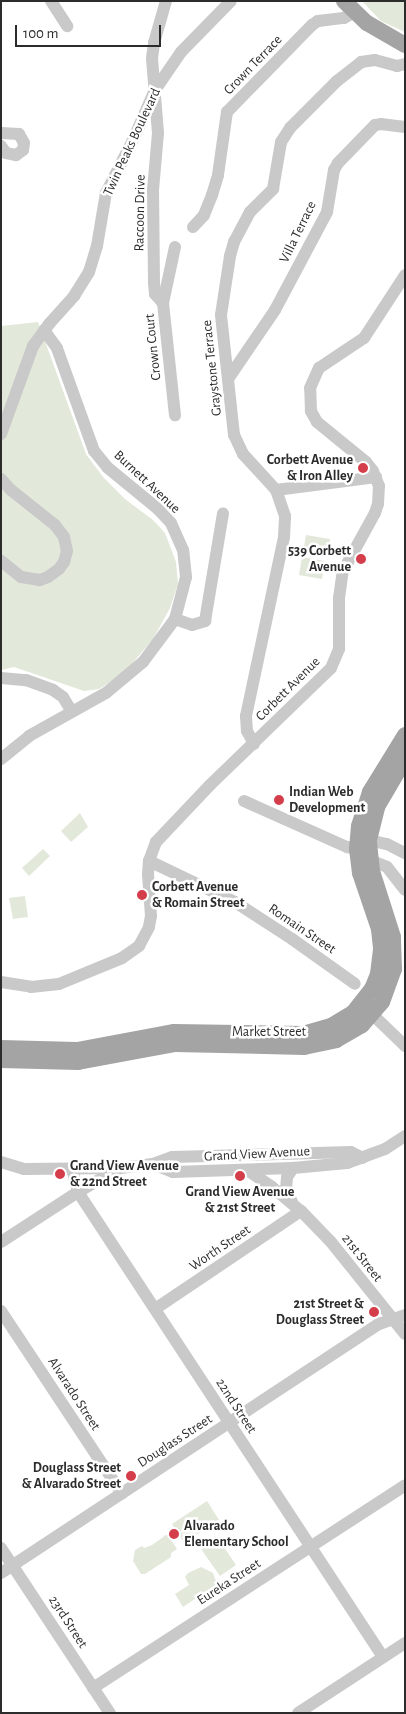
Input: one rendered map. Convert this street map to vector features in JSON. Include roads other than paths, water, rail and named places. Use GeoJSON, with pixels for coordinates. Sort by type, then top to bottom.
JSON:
{"type":"FeatureCollection","features":[{"type":"Feature","properties":{"kind":"main road"},"geometry":{"type":"LineString","coordinates":[[349,7],[375,29],[405,45]]}},
{"type":"Feature","properties":{"kind":"main road","name":"Market Street"},"geometry":{"type":"LineString","coordinates":[[1,1060],[78,1062],[175,1044],[315,1045],[346,1036],[362,1025],[373,1015],[389,987],[395,959],[391,927],[378,892],[359,826],[366,803],[405,735]]}},
{"type":"Feature","properties":{"kind":"main road","name":"Market Street"},"geometry":{"type":"LineString","coordinates":[[1,1048],[77,1050],[174,1032],[303,1034],[340,1022],[358,1009],[369,995],[378,974],[380,958],[379,929],[362,885],[363,844],[377,807],[405,758]]}},
{"type":"Feature","properties":{"kind":"street"},"geometry":{"type":"LineString","coordinates":[[51,1],[67,26]]}},
{"type":"Feature","properties":{"kind":"street","name":"Raccoon Drive"},"geometry":{"type":"LineString","coordinates":[[163,303],[155,294],[154,282],[154,190],[158,133],[152,58],[154,42],[166,1]]}},
{"type":"Feature","properties":{"kind":"street","name":"Twin Peaks Boulevard"},"geometry":{"type":"LineString","coordinates":[[1,434],[31,351],[44,330],[71,300],[89,272],[97,246],[106,193],[133,140],[155,90],[181,52],[231,1]]}},
{"type":"Feature","properties":{"kind":"street","name":"Crown Terrace"},"geometry":{"type":"LineString","coordinates":[[193,228],[204,215],[218,175],[227,112],[312,25],[318,21],[344,18],[349,7]]}},
{"type":"Feature","properties":{"kind":"street","name":"Graystone Terrace"},"geometry":{"type":"LineString","coordinates":[[254,744],[247,731],[246,716],[285,530],[284,509],[276,490],[243,454],[237,442],[221,309],[231,249],[250,212],[273,189],[283,137],[337,80],[361,62],[375,60],[397,66],[405,64]]}},
{"type":"Feature","properties":{"kind":"street","name":"Villa Terrace"},"geometry":{"type":"LineString","coordinates":[[228,379],[275,310],[327,212],[334,170],[338,163],[375,126],[381,124],[405,127]]}},
{"type":"Feature","properties":{"kind":"street"},"geometry":{"type":"LineString","coordinates":[[1,133],[19,134],[24,143],[23,150],[16,155],[6,153],[1,146]]}},
{"type":"Feature","properties":{"kind":"street","name":"Crown Court"},"geometry":{"type":"LineString","coordinates":[[175,247],[163,303],[175,415]]}},
{"type":"Feature","properties":{"kind":"street"},"geometry":{"type":"LineString","coordinates":[[276,490],[376,477],[366,462],[317,422],[311,411],[310,388],[319,368],[364,338],[405,275]]}},
{"type":"Feature","properties":{"kind":"street","name":"Burnett Avenue"},"geometry":{"type":"LineString","coordinates":[[1,759],[23,739],[72,712],[126,678],[144,662],[175,618],[186,570],[179,538],[162,513],[108,468],[94,451],[58,348],[44,330]]}},
{"type":"Feature","properties":{"kind":"street","name":"Corbett Avenue"},"geometry":{"type":"LineString","coordinates":[[1,982],[31,987],[59,984],[131,952],[144,940],[151,916],[148,884],[149,861],[160,836],[323,678],[334,664],[339,644],[341,581],[346,565],[378,504],[379,486],[376,477]]}},
{"type":"Feature","properties":{"kind":"street"},"geometry":{"type":"LineString","coordinates":[[1,478],[12,490],[55,525],[64,537],[66,551],[64,562],[59,569],[48,578],[40,580],[21,577],[1,561]]}},
{"type":"Feature","properties":{"kind":"street"},"geometry":{"type":"LineString","coordinates":[[175,618],[192,625],[205,621],[223,513]]}},
{"type":"Feature","properties":{"kind":"street"},"geometry":{"type":"LineString","coordinates":[[1,678],[26,680],[53,690],[63,696],[72,712]]}},
{"type":"Feature","properties":{"kind":"street"},"geometry":{"type":"LineString","coordinates":[[244,801],[347,847],[363,844],[387,844],[405,853]]}},
{"type":"Feature","properties":{"kind":"street"},"geometry":{"type":"LineString","coordinates":[[370,860],[387,867],[405,890]]}},
{"type":"Feature","properties":{"kind":"street","name":"Romain Street"},"geometry":{"type":"LineString","coordinates":[[149,861],[235,902],[292,938],[355,984]]}},
{"type":"Feature","properties":{"kind":"street"},"geometry":{"type":"LineString","coordinates":[[373,1015],[405,1046]]}},
{"type":"Feature","properties":{"kind":"street","name":"Grand View Avenue"},"geometry":{"type":"LineString","coordinates":[[153,1164],[173,1172],[293,1168],[347,1163],[385,1149],[405,1136]]}},
{"type":"Feature","properties":{"kind":"street","name":"Grand View Avenue"},"geometry":{"type":"LineString","coordinates":[[1,1162],[24,1169],[120,1168],[153,1164],[172,1157],[351,1152],[363,1158]]}},
{"type":"Feature","properties":{"kind":"street","name":"22nd Street"},"geometry":{"type":"LineString","coordinates":[[72,1168],[78,1192],[383,1657]]}},
{"type":"Feature","properties":{"kind":"street"},"geometry":{"type":"LineString","coordinates":[[1,1242],[78,1192],[120,1168]]}},
{"type":"Feature","properties":{"kind":"street"},"geometry":{"type":"LineString","coordinates":[[293,1168],[287,1177],[286,1189],[297,1207]]}},
{"type":"Feature","properties":{"kind":"street","name":"21st Street"},"geometry":{"type":"LineString","coordinates":[[246,1170],[297,1207],[331,1242],[399,1317],[405,1334]]}},
{"type":"Feature","properties":{"kind":"street","name":"Worth Street"},"geometry":{"type":"LineString","coordinates":[[155,1309],[297,1207]]}},
{"type":"Feature","properties":{"kind":"street","name":"Douglass Street"},"geometry":{"type":"LineString","coordinates":[[1,1573],[380,1324],[399,1317],[405,1307]]}},
{"type":"Feature","properties":{"kind":"street","name":"Alvarado Street"},"geometry":{"type":"LineString","coordinates":[[1,1311],[122,1494]]}},
{"type":"Feature","properties":{"kind":"street","name":"Eureka Street"},"geometry":{"type":"LineString","coordinates":[[93,1688],[405,1484]]}},
{"type":"Feature","properties":{"kind":"street","name":"23rd Street"},"geometry":{"type":"LineString","coordinates":[[1,1548],[110,1713]]}},
{"type":"Feature","properties":{"kind":"street"},"geometry":{"type":"LineString","coordinates":[[298,1713],[405,1643]]}},
{"type":"Feature","properties":{"kind":"place","name":"Corbett Avenue & Iron Alley"},"geometry":{"type":"Point","coordinates":[363,468]}},
{"type":"Feature","properties":{"kind":"place","name":"539 Corbett Avenue"},"geometry":{"type":"Point","coordinates":[361,559]}},
{"type":"Feature","properties":{"kind":"place","name":"Indian Web Development"},"geometry":{"type":"Point","coordinates":[279,800]}},
{"type":"Feature","properties":{"kind":"place","name":"Corbett Avenue & Romain Street"},"geometry":{"type":"Point","coordinates":[142,895]}},
{"type":"Feature","properties":{"kind":"place","name":"Grand View Avenue & 22nd Street"},"geometry":{"type":"Point","coordinates":[60,1174]}},
{"type":"Feature","properties":{"kind":"place","name":"Grand View Avenue & 21st Street"},"geometry":{"type":"Point","coordinates":[240,1176]}},
{"type":"Feature","properties":{"kind":"place","name":"21st Street & Douglass Street"},"geometry":{"type":"Point","coordinates":[374,1312]}},
{"type":"Feature","properties":{"kind":"place","name":"Douglass Street & Alvarado Street"},"geometry":{"type":"Point","coordinates":[131,1476]}},
{"type":"Feature","properties":{"kind":"place","name":"Alvarado Elementary School"},"geometry":{"type":"Point","coordinates":[174,1534]}}]}
